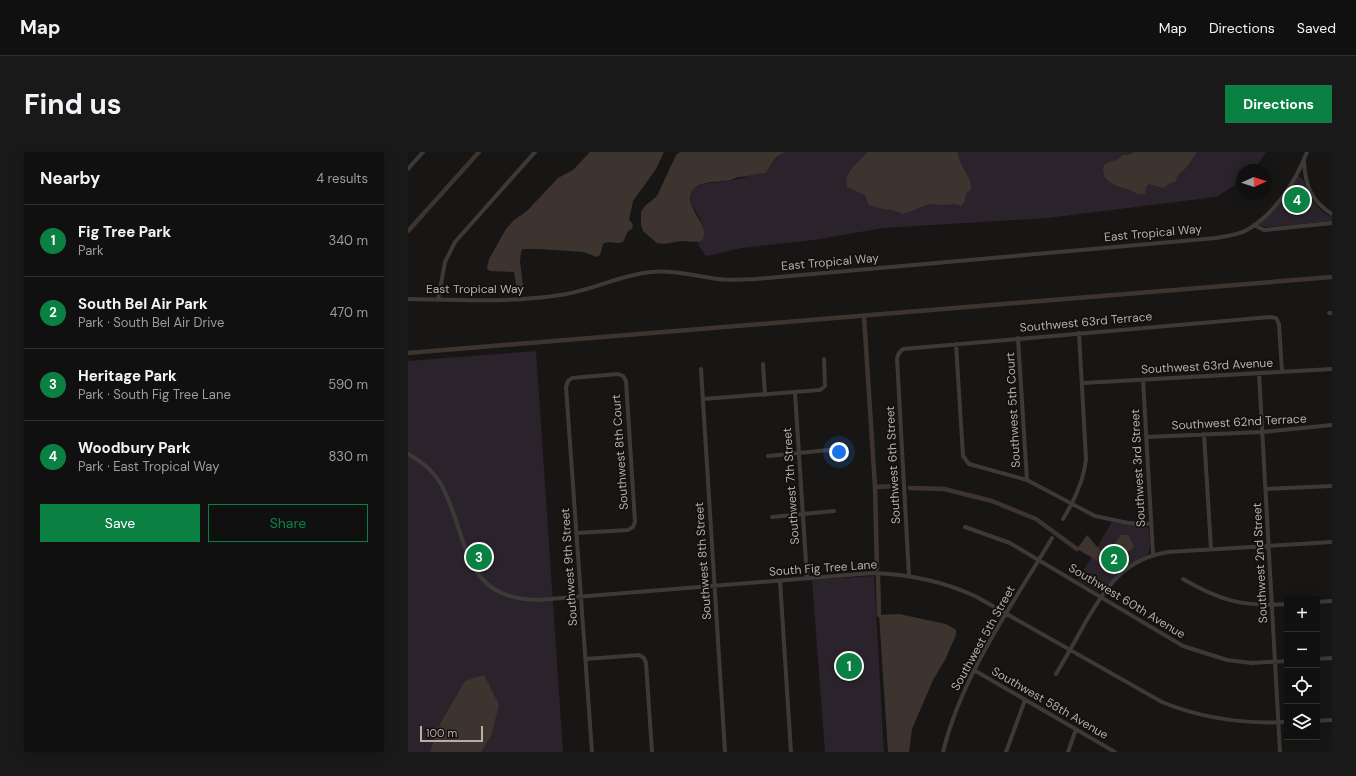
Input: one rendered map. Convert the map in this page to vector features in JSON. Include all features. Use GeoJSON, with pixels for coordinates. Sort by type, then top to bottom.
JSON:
{"type":"FeatureCollection","features":[{"type":"Feature","properties":{"kind":"street"},"geometry":{"type":"LineString","coordinates":[[408,169],[423,152]]}},
{"type":"Feature","properties":{"kind":"street"},"geometry":{"type":"LineString","coordinates":[[438,300],[445,262],[455,242],[535,152]]}},
{"type":"Feature","properties":{"kind":"street","name":"East Tropical Way"},"geometry":{"type":"LineString","coordinates":[[408,299],[504,301],[560,295],[581,291],[631,274],[651,272],[670,272],[730,280],[750,279],[1193,240],[1234,234],[1246,231],[1270,212],[1280,200],[1304,161],[1307,152]]}},
{"type":"Feature","properties":{"kind":"street"},"geometry":{"type":"LineString","coordinates":[[408,160],[413,163]]}},
{"type":"Feature","properties":{"kind":"street","name":"East Tropical Way"},"geometry":{"type":"LineString","coordinates":[[1304,161],[1305,178],[1309,191],[1316,202],[1332,214]]}},
{"type":"Feature","properties":{"kind":"street"},"geometry":{"type":"LineString","coordinates":[[1254,225],[1264,230],[1332,223]]}},
{"type":"Feature","properties":{"kind":"street","name":"Southwest 63rd Terrace"},"geometry":{"type":"LineString","coordinates":[[899,353],[903,349],[1270,316],[1276,318],[1279,324],[1282,372]]}},
{"type":"Feature","properties":{"kind":"street"},"geometry":{"type":"LineString","coordinates":[[1063,519],[1072,504],[1085,471],[1086,459],[1080,333]]}},
{"type":"Feature","properties":{"kind":"street","name":"Southwest 5th Court"},"geometry":{"type":"LineString","coordinates":[[1018,338],[1027,480]]}},
{"type":"Feature","properties":{"kind":"street"},"geometry":{"type":"LineString","coordinates":[[956,344],[963,456],[969,464],[1027,480],[1095,516],[1114,521],[1151,524]]}},
{"type":"Feature","properties":{"kind":"street","name":"Southwest 6th Street"},"geometry":{"type":"LineString","coordinates":[[899,353],[897,358],[909,576]]}},
{"type":"Feature","properties":{"kind":"street"},"geometry":{"type":"LineString","coordinates":[[703,399],[820,390],[825,386],[824,359]]}},
{"type":"Feature","properties":{"kind":"street"},"geometry":{"type":"LineString","coordinates":[[763,364],[765,395]]}},
{"type":"Feature","properties":{"kind":"street","name":"Southwest 8th Street"},"geometry":{"type":"LineString","coordinates":[[701,369],[725,752]]}},
{"type":"Feature","properties":{"kind":"street","name":"Southwest 63rd Avenue"},"geometry":{"type":"LineString","coordinates":[[1083,383],[1332,369]]}},
{"type":"Feature","properties":{"kind":"street","name":"Southwest 2nd Street"},"geometry":{"type":"LineString","coordinates":[[1259,373],[1280,752]]}},
{"type":"Feature","properties":{"kind":"street","name":"Southwest 8th Court"},"geometry":{"type":"LineString","coordinates":[[568,381],[572,378],[618,374],[623,376],[626,381],[635,522],[633,527],[628,530],[576,533]]}},
{"type":"Feature","properties":{"kind":"street","name":"Southwest 3rd Street"},"geometry":{"type":"LineString","coordinates":[[1143,380],[1153,554]]}},
{"type":"Feature","properties":{"kind":"street","name":"Southwest 9th Street"},"geometry":{"type":"LineString","coordinates":[[568,381],[566,387],[592,752]]}},
{"type":"Feature","properties":{"kind":"street","name":"Southwest 7th Street"},"geometry":{"type":"LineString","coordinates":[[795,392],[807,578]]}},
{"type":"Feature","properties":{"kind":"street","name":"Southwest 62nd Terrace"},"geometry":{"type":"LineString","coordinates":[[1147,437],[1262,432],[1332,426]]}},
{"type":"Feature","properties":{"kind":"street"},"geometry":{"type":"LineString","coordinates":[[1204,434],[1211,549]]}},
{"type":"Feature","properties":{"kind":"street"},"geometry":{"type":"LineString","coordinates":[[768,456],[829,450]]}},
{"type":"Feature","properties":{"kind":"street","name":"South Fig Tree Lane"},"geometry":{"type":"LineString","coordinates":[[408,454],[434,474],[444,490],[468,560],[478,575],[499,593],[526,600],[581,597],[872,573],[909,576],[950,584],[1007,613],[1162,702],[1185,712],[1229,721],[1250,723],[1284,722]]}},
{"type":"Feature","properties":{"kind":"street"},"geometry":{"type":"LineString","coordinates":[[1266,489],[1332,486]]}},
{"type":"Feature","properties":{"kind":"street"},"geometry":{"type":"LineString","coordinates":[[772,517],[834,511]]}},
{"type":"Feature","properties":{"kind":"street","name":"Southwest 60th Avenue"},"geometry":{"type":"LineString","coordinates":[[965,527],[994,536],[1039,560],[1183,646],[1228,660],[1252,663],[1284,661]]}},
{"type":"Feature","properties":{"kind":"street","name":"Southwest 5th Street"},"geometry":{"type":"LineString","coordinates":[[943,752],[961,699],[974,670],[1052,538]]}},
{"type":"Feature","properties":{"kind":"street"},"geometry":{"type":"LineString","coordinates":[[1056,674],[1101,597],[1111,583],[1122,572],[1135,563],[1153,554],[1332,542]]}},
{"type":"Feature","properties":{"kind":"street"},"geometry":{"type":"LineString","coordinates":[[1183,579],[1224,600],[1248,604],[1284,604]]}},
{"type":"Feature","properties":{"kind":"street"},"geometry":{"type":"LineString","coordinates":[[780,581],[791,752]]}},
{"type":"Feature","properties":{"kind":"street"},"geometry":{"type":"LineString","coordinates":[[1320,602],[1332,601]]}},
{"type":"Feature","properties":{"kind":"street"},"geometry":{"type":"LineString","coordinates":[[586,659],[639,655],[644,658],[646,663],[652,752]]}},
{"type":"Feature","properties":{"kind":"street"},"geometry":{"type":"LineString","coordinates":[[1320,659],[1332,658]]}},
{"type":"Feature","properties":{"kind":"street","name":"Southwest 58th Avenue"},"geometry":{"type":"LineString","coordinates":[[974,670],[1115,752]]}},
{"type":"Feature","properties":{"kind":"street"},"geometry":{"type":"LineString","coordinates":[[1006,752],[1025,700]]}},
{"type":"Feature","properties":{"kind":"street"},"geometry":{"type":"LineString","coordinates":[[1320,721],[1332,720]]}},
{"type":"Feature","properties":{"kind":"street"},"geometry":{"type":"LineString","coordinates":[[1068,752],[1076,729]]}},
{"type":"Feature","properties":{"kind":"shaded area"},"geometry":{"type":"Polygon","coordinates":[[[590,152],[664,152],[656,169],[633,201],[629,220],[633,224],[632,229],[628,231],[623,242],[608,242],[603,244],[600,255],[596,257],[584,252],[523,249],[521,251],[520,262],[523,286],[522,289],[517,290],[514,272],[490,271],[487,268],[489,259],[506,229],[514,220],[527,211],[558,178],[573,170],[590,152]]]}},
{"type":"Feature","properties":{"kind":"shaded area"},"geometry":{"type":"Polygon","coordinates":[[[680,152],[785,152],[776,158],[765,173],[738,177],[728,181],[707,183],[696,187],[691,193],[690,200],[704,229],[704,236],[700,242],[681,241],[663,244],[657,243],[643,231],[641,225],[641,212],[645,206],[657,196],[676,155],[680,152]]]}},
{"type":"Feature","properties":{"kind":"shaded area"},"geometry":{"type":"Polygon","coordinates":[[[785,152],[1266,152],[1258,164],[1236,164],[1236,185],[1216,197],[1048,218],[883,228],[814,240],[742,248],[706,256],[697,243],[700,242],[701,222],[691,204],[691,192],[703,184],[744,178],[754,173],[760,174],[766,170],[781,154],[785,152]]]}},
{"type":"Feature","properties":{"kind":"shaded area"},"geometry":{"type":"Polygon","coordinates":[[[867,152],[958,152],[960,162],[970,180],[971,189],[966,194],[964,203],[961,206],[955,204],[930,204],[903,214],[873,207],[869,205],[865,195],[847,187],[846,181],[847,176],[867,152]]]}},
{"type":"Feature","properties":{"kind":"shaded area"},"geometry":{"type":"Polygon","coordinates":[[[1135,152],[1197,152],[1186,168],[1178,175],[1175,182],[1168,184],[1164,188],[1149,184],[1146,187],[1145,194],[1137,194],[1110,182],[1104,175],[1103,170],[1104,165],[1107,163],[1118,159],[1123,155],[1128,155],[1135,152]]]}},
{"type":"Feature","properties":{"kind":"shaded area"},"geometry":{"type":"Polygon","coordinates":[[[1298,176],[1303,181],[1314,203],[1324,213],[1332,217],[1332,221],[1266,227],[1258,225],[1278,206],[1298,176]]]}},
{"type":"Feature","properties":{"kind":"shaded area"},"geometry":{"type":"Polygon","coordinates":[[[536,351],[563,752],[408,752],[408,361],[536,351]]]}},
{"type":"Feature","properties":{"kind":"shaded area"},"geometry":{"type":"Polygon","coordinates":[[[1112,522],[1147,527],[1149,530],[1150,548],[1148,554],[1120,572],[1102,591],[1098,591],[1078,580],[1112,522]]]}},
{"type":"Feature","properties":{"kind":"shaded area"},"geometry":{"type":"Polygon","coordinates":[[[1087,535],[1105,556],[1121,535],[1128,535],[1134,547],[1110,568],[1077,549],[1087,535]]]}},
{"type":"Feature","properties":{"kind":"shaded area"},"geometry":{"type":"Polygon","coordinates":[[[874,576],[884,752],[825,752],[812,580],[874,576]]]}},
{"type":"Feature","properties":{"kind":"shaded area"},"geometry":{"type":"Polygon","coordinates":[[[899,614],[946,624],[956,630],[956,635],[945,660],[933,680],[912,729],[909,752],[888,752],[879,615],[899,614]]]}},
{"type":"Feature","properties":{"kind":"shaded area"},"geometry":{"type":"Polygon","coordinates":[[[484,675],[499,705],[491,736],[481,752],[430,752],[440,724],[465,681],[484,675]]]}},
{"type":"Feature","properties":{"kind":"waterway"},"geometry":{"type":"LineString","coordinates":[[408,231],[479,152]]}},
{"type":"Feature","properties":{"kind":"waterway"},"geometry":{"type":"LineString","coordinates":[[408,353],[1332,277]]}},
{"type":"Feature","properties":{"kind":"waterway"},"geometry":{"type":"LineString","coordinates":[[864,316],[875,487],[877,569]]}},
{"type":"Feature","properties":{"kind":"waterway"},"geometry":{"type":"LineString","coordinates":[[875,487],[895,486]]}},
{"type":"Feature","properties":{"kind":"waterway"},"geometry":{"type":"LineString","coordinates":[[910,488],[944,489],[992,501],[1036,519],[1077,549]]}},
{"type":"Feature","properties":{"kind":"waterway"},"geometry":{"type":"LineString","coordinates":[[878,577],[879,615]]}},
{"type":"Feature","properties":{"kind":"place","name":"Woodbury Park"},"geometry":{"type":"Point","coordinates":[1297,200]}},
{"type":"Feature","properties":{"kind":"place","name":"Heritage Park"},"geometry":{"type":"Point","coordinates":[479,557]}},
{"type":"Feature","properties":{"kind":"place","name":"South Bel Air Park"},"geometry":{"type":"Point","coordinates":[1114,559]}},
{"type":"Feature","properties":{"kind":"place","name":"Fig Tree Park"},"geometry":{"type":"Point","coordinates":[849,666]}}]}
